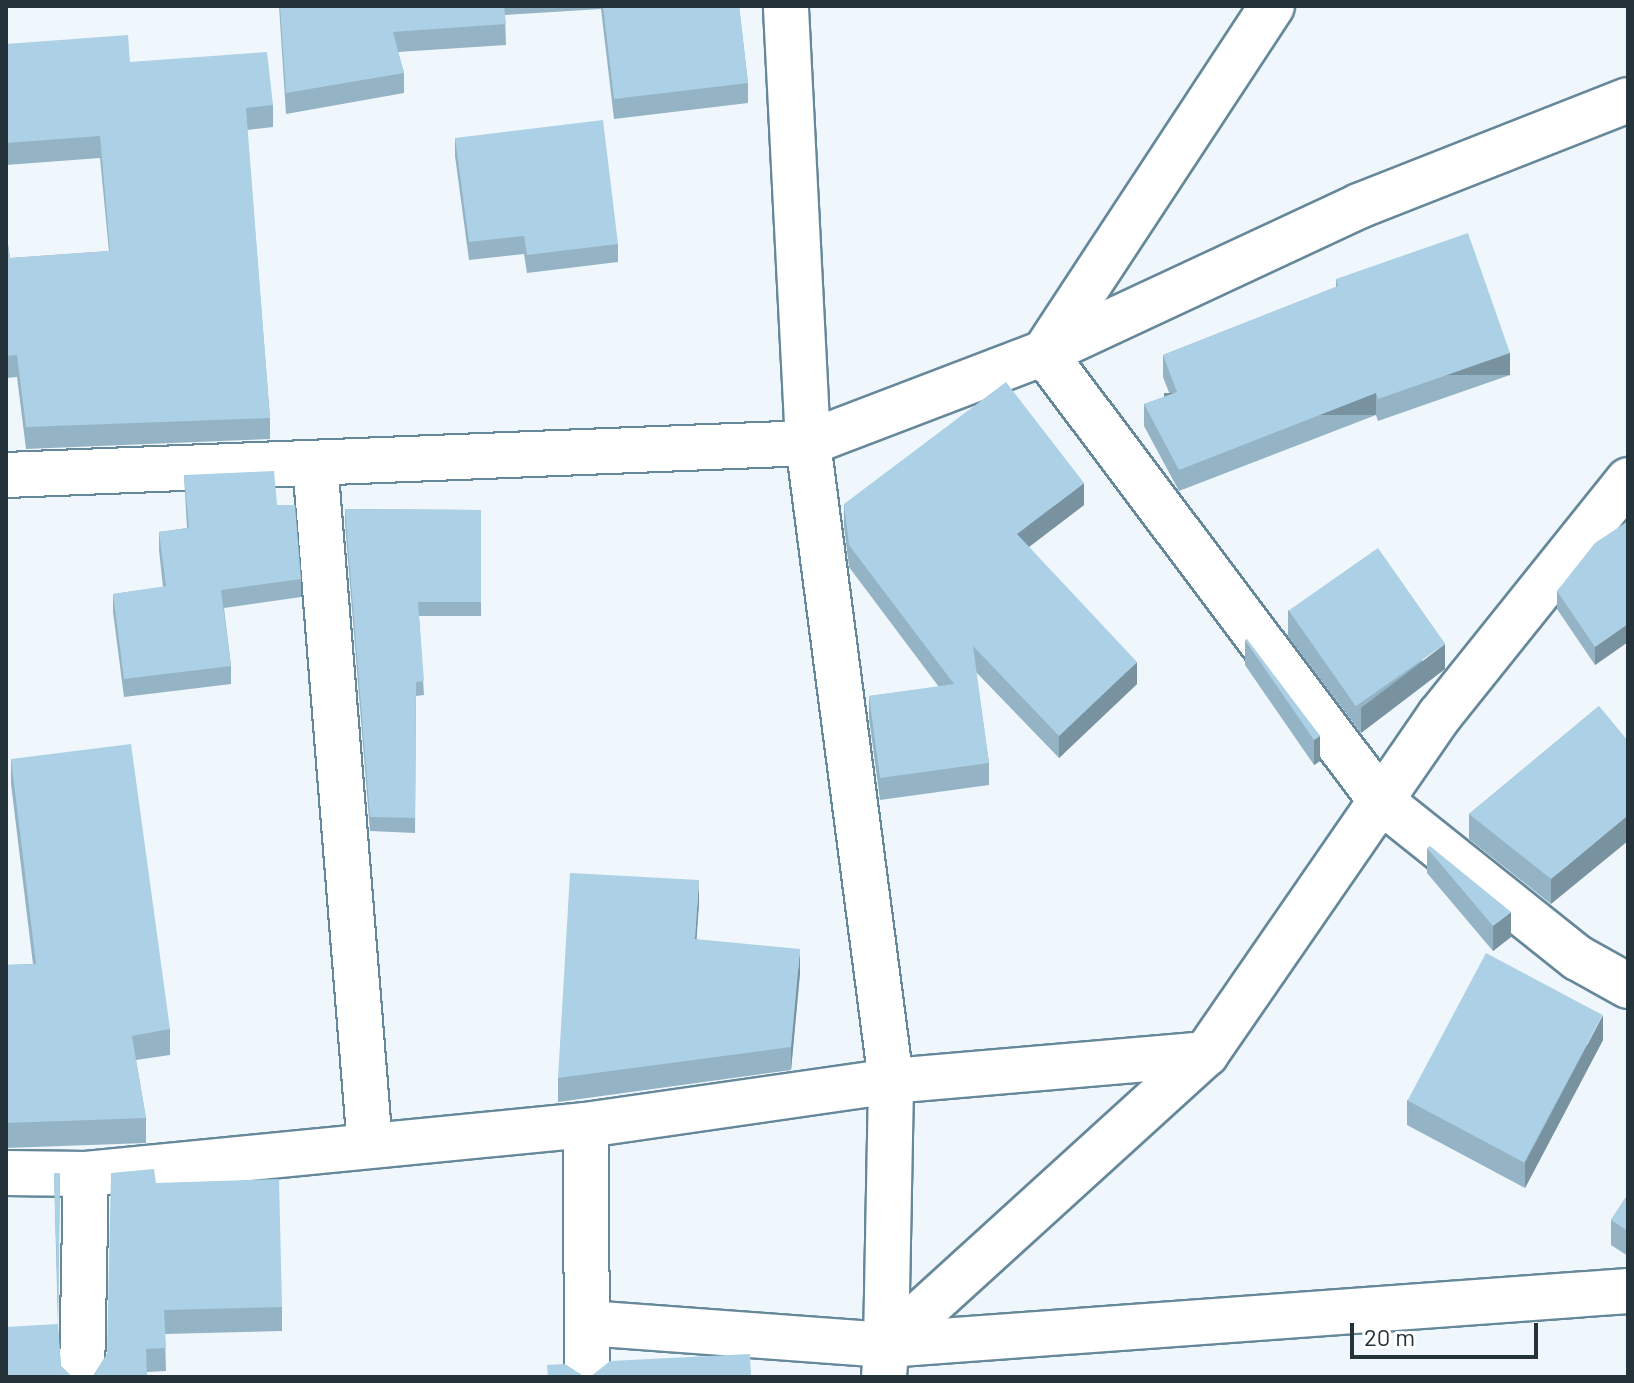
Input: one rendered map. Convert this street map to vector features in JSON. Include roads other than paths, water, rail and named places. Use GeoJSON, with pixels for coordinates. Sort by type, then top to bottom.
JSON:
{"type":"FeatureCollection","features":[{"type":"Feature","properties":{"kind":"street"},"geometry":{"type":"LineString","coordinates":[[786,6],[808,443],[891,1081],[885,1361]]}},
{"type":"Feature","properties":{"kind":"street"},"geometry":{"type":"LineString","coordinates":[[1044,353],[1272,6]]}},
{"type":"Feature","properties":{"kind":"street"},"geometry":{"type":"LineString","coordinates":[[6,475],[808,443],[1044,353],[1359,206],[1628,100]]}},
{"type":"Feature","properties":{"kind":"street"},"geometry":{"type":"LineString","coordinates":[[1044,353],[1381,801],[1578,958],[1628,986]]}},
{"type":"Feature","properties":{"kind":"street"},"geometry":{"type":"LineString","coordinates":[[315,463],[370,1146]]}},
{"type":"Feature","properties":{"kind":"street"},"geometry":{"type":"LineString","coordinates":[[885,1361],[1206,1054],[1381,801],[1628,480]]}},
{"type":"Feature","properties":{"kind":"street"},"geometry":{"type":"LineString","coordinates":[[6,1173],[86,1174],[586,1125],[891,1081],[1206,1054]]}},
{"type":"Feature","properties":{"kind":"street"},"geometry":{"type":"LineString","coordinates":[[586,1125],[587,1377]]}},
{"type":"Feature","properties":{"kind":"street"},"geometry":{"type":"LineString","coordinates":[[82,1377],[86,1174]]}},
{"type":"Feature","properties":{"kind":"street"},"geometry":{"type":"LineString","coordinates":[[587,1323],[885,1361],[1628,1291]]}}]}
